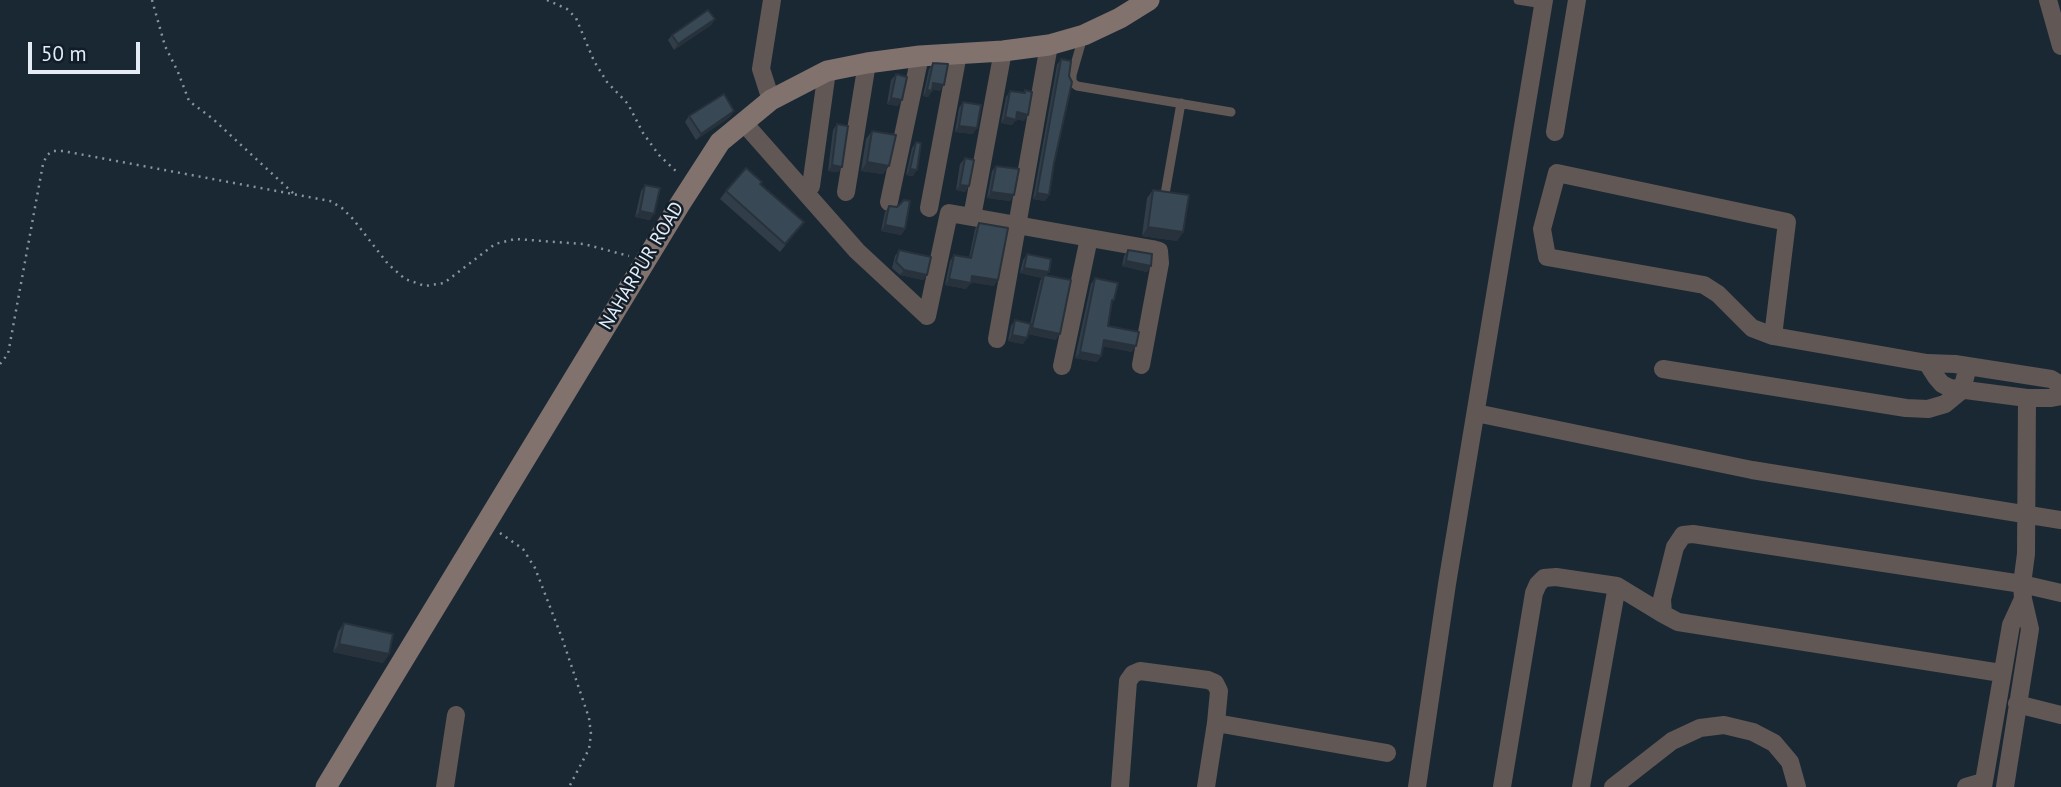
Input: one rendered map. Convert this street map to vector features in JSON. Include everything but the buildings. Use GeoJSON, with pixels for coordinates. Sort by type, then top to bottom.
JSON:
{"type":"FeatureCollection","features":[{"type":"Feature","properties":{"kind":"street"},"geometry":{"type":"LineString","coordinates":[[771,100],[761,69],[772,0]]}},
{"type":"Feature","properties":{"kind":"street","name":"NAHARPUR ROAD"},"geometry":{"type":"LineString","coordinates":[[326,787],[720,142],[771,100],[827,71],[920,56],[1049,45],[1084,35],[1149,0]]}},
{"type":"Feature","properties":{"kind":"street"},"geometry":{"type":"LineString","coordinates":[[1555,132],[1577,0]]}},
{"type":"Feature","properties":{"kind":"street"},"geometry":{"type":"LineString","coordinates":[[2049,0],[2061,46]]}},
{"type":"Feature","properties":{"kind":"street"},"geometry":{"type":"LineString","coordinates":[[1417,787],[1447,584],[1544,2]]}},
{"type":"Feature","properties":{"kind":"street"},"geometry":{"type":"LineString","coordinates":[[997,339],[1049,45]]}},
{"type":"Feature","properties":{"kind":"street"},"geometry":{"type":"LineString","coordinates":[[972,217],[1003,51]]}},
{"type":"Feature","properties":{"kind":"street"},"geometry":{"type":"LineString","coordinates":[[929,208],[958,54]]}},
{"type":"Feature","properties":{"kind":"street"},"geometry":{"type":"LineString","coordinates":[[889,202],[920,56]]}},
{"type":"Feature","properties":{"kind":"street"},"geometry":{"type":"LineString","coordinates":[[846,192],[867,63]]}},
{"type":"Feature","properties":{"kind":"street"},"geometry":{"type":"LineString","coordinates":[[811,186],[827,71]]}},
{"type":"Feature","properties":{"kind":"street"},"geometry":{"type":"LineString","coordinates":[[744,123],[857,251],[927,316],[949,214],[1159,251],[1160,263],[1141,365]]}},
{"type":"Feature","properties":{"kind":"street"},"geometry":{"type":"LineString","coordinates":[[1773,336],[1787,222],[1557,173],[1542,229],[1547,257],[1704,285],[1718,294],[1752,328],[1773,336],[1927,363],[1968,366],[2051,379],[2061,385]]}},
{"type":"Feature","properties":{"kind":"street"},"geometry":{"type":"LineString","coordinates":[[1062,366],[1089,238]]}},
{"type":"Feature","properties":{"kind":"street"},"geometry":{"type":"LineString","coordinates":[[1927,363],[1942,384],[1962,390],[2027,398],[2061,396]]}},
{"type":"Feature","properties":{"kind":"street"},"geometry":{"type":"LineString","coordinates":[[1663,369],[1906,408],[1928,409],[1945,404],[1962,390],[1968,366]]}},
{"type":"Feature","properties":{"kind":"street"},"geometry":{"type":"LineString","coordinates":[[1977,785],[2011,625],[2022,591],[2026,554],[2027,398]]}},
{"type":"Feature","properties":{"kind":"street"},"geometry":{"type":"LineString","coordinates":[[1476,413],[1752,470],[2061,520]]}},
{"type":"Feature","properties":{"kind":"street"},"geometry":{"type":"LineString","coordinates":[[1663,614],[1662,599],[1675,547],[1683,535],[1693,534],[2022,591],[2061,593]]}},
{"type":"Feature","properties":{"kind":"street"},"geometry":{"type":"LineString","coordinates":[[1502,787],[1534,593],[1544,578],[1556,577],[1617,586],[1678,622],[2001,673]]}},
{"type":"Feature","properties":{"kind":"street"},"geometry":{"type":"LineString","coordinates":[[1581,787],[1617,586]]}},
{"type":"Feature","properties":{"kind":"street"},"geometry":{"type":"LineString","coordinates":[[2004,787],[2031,629],[2022,591]]}},
{"type":"Feature","properties":{"kind":"street"},"geometry":{"type":"LineString","coordinates":[[1120,787],[1128,681],[1133,674],[1140,671],[1216,683],[1219,691],[1216,723],[1206,787]]}},
{"type":"Feature","properties":{"kind":"street"},"geometry":{"type":"LineString","coordinates":[[2017,704],[2061,715]]}},
{"type":"Feature","properties":{"kind":"street"},"geometry":{"type":"LineString","coordinates":[[445,787],[456,715]]}},
{"type":"Feature","properties":{"kind":"street"},"geometry":{"type":"LineString","coordinates":[[1216,723],[1387,753]]}},
{"type":"Feature","properties":{"kind":"street"},"geometry":{"type":"LineString","coordinates":[[1613,787],[1672,741],[1700,728],[1724,725],[1753,732],[1774,743],[1790,762],[1797,787]]}},
{"type":"Feature","properties":{"kind":"lane"},"geometry":{"type":"LineString","coordinates":[[1518,0],[1544,2]]}},
{"type":"Feature","properties":{"kind":"lane"},"geometry":{"type":"LineString","coordinates":[[1084,35],[1072,75],[1072,82],[1076,86],[1231,112]]}},
{"type":"Feature","properties":{"kind":"lane"},"geometry":{"type":"LineString","coordinates":[[1165,194],[1181,103]]}},
{"type":"Feature","properties":{"kind":"path"},"geometry":{"type":"LineString","coordinates":[[152,0],[165,46],[189,101],[294,194]]}},
{"type":"Feature","properties":{"kind":"path"},"geometry":{"type":"LineString","coordinates":[[547,0],[567,9],[576,18],[594,61],[607,82],[628,104],[643,133],[659,155],[691,187]]}},
{"type":"Feature","properties":{"kind":"path"},"geometry":{"type":"LineString","coordinates":[[0,364],[8,354],[43,164],[47,155],[53,151],[330,201],[342,208],[388,264],[405,279],[425,286],[444,282],[495,244],[515,239],[584,244],[646,260]]}},
{"type":"Feature","properties":{"kind":"path"},"geometry":{"type":"LineString","coordinates":[[485,524],[523,549],[535,568],[589,718],[589,749],[569,787]]}}]}
